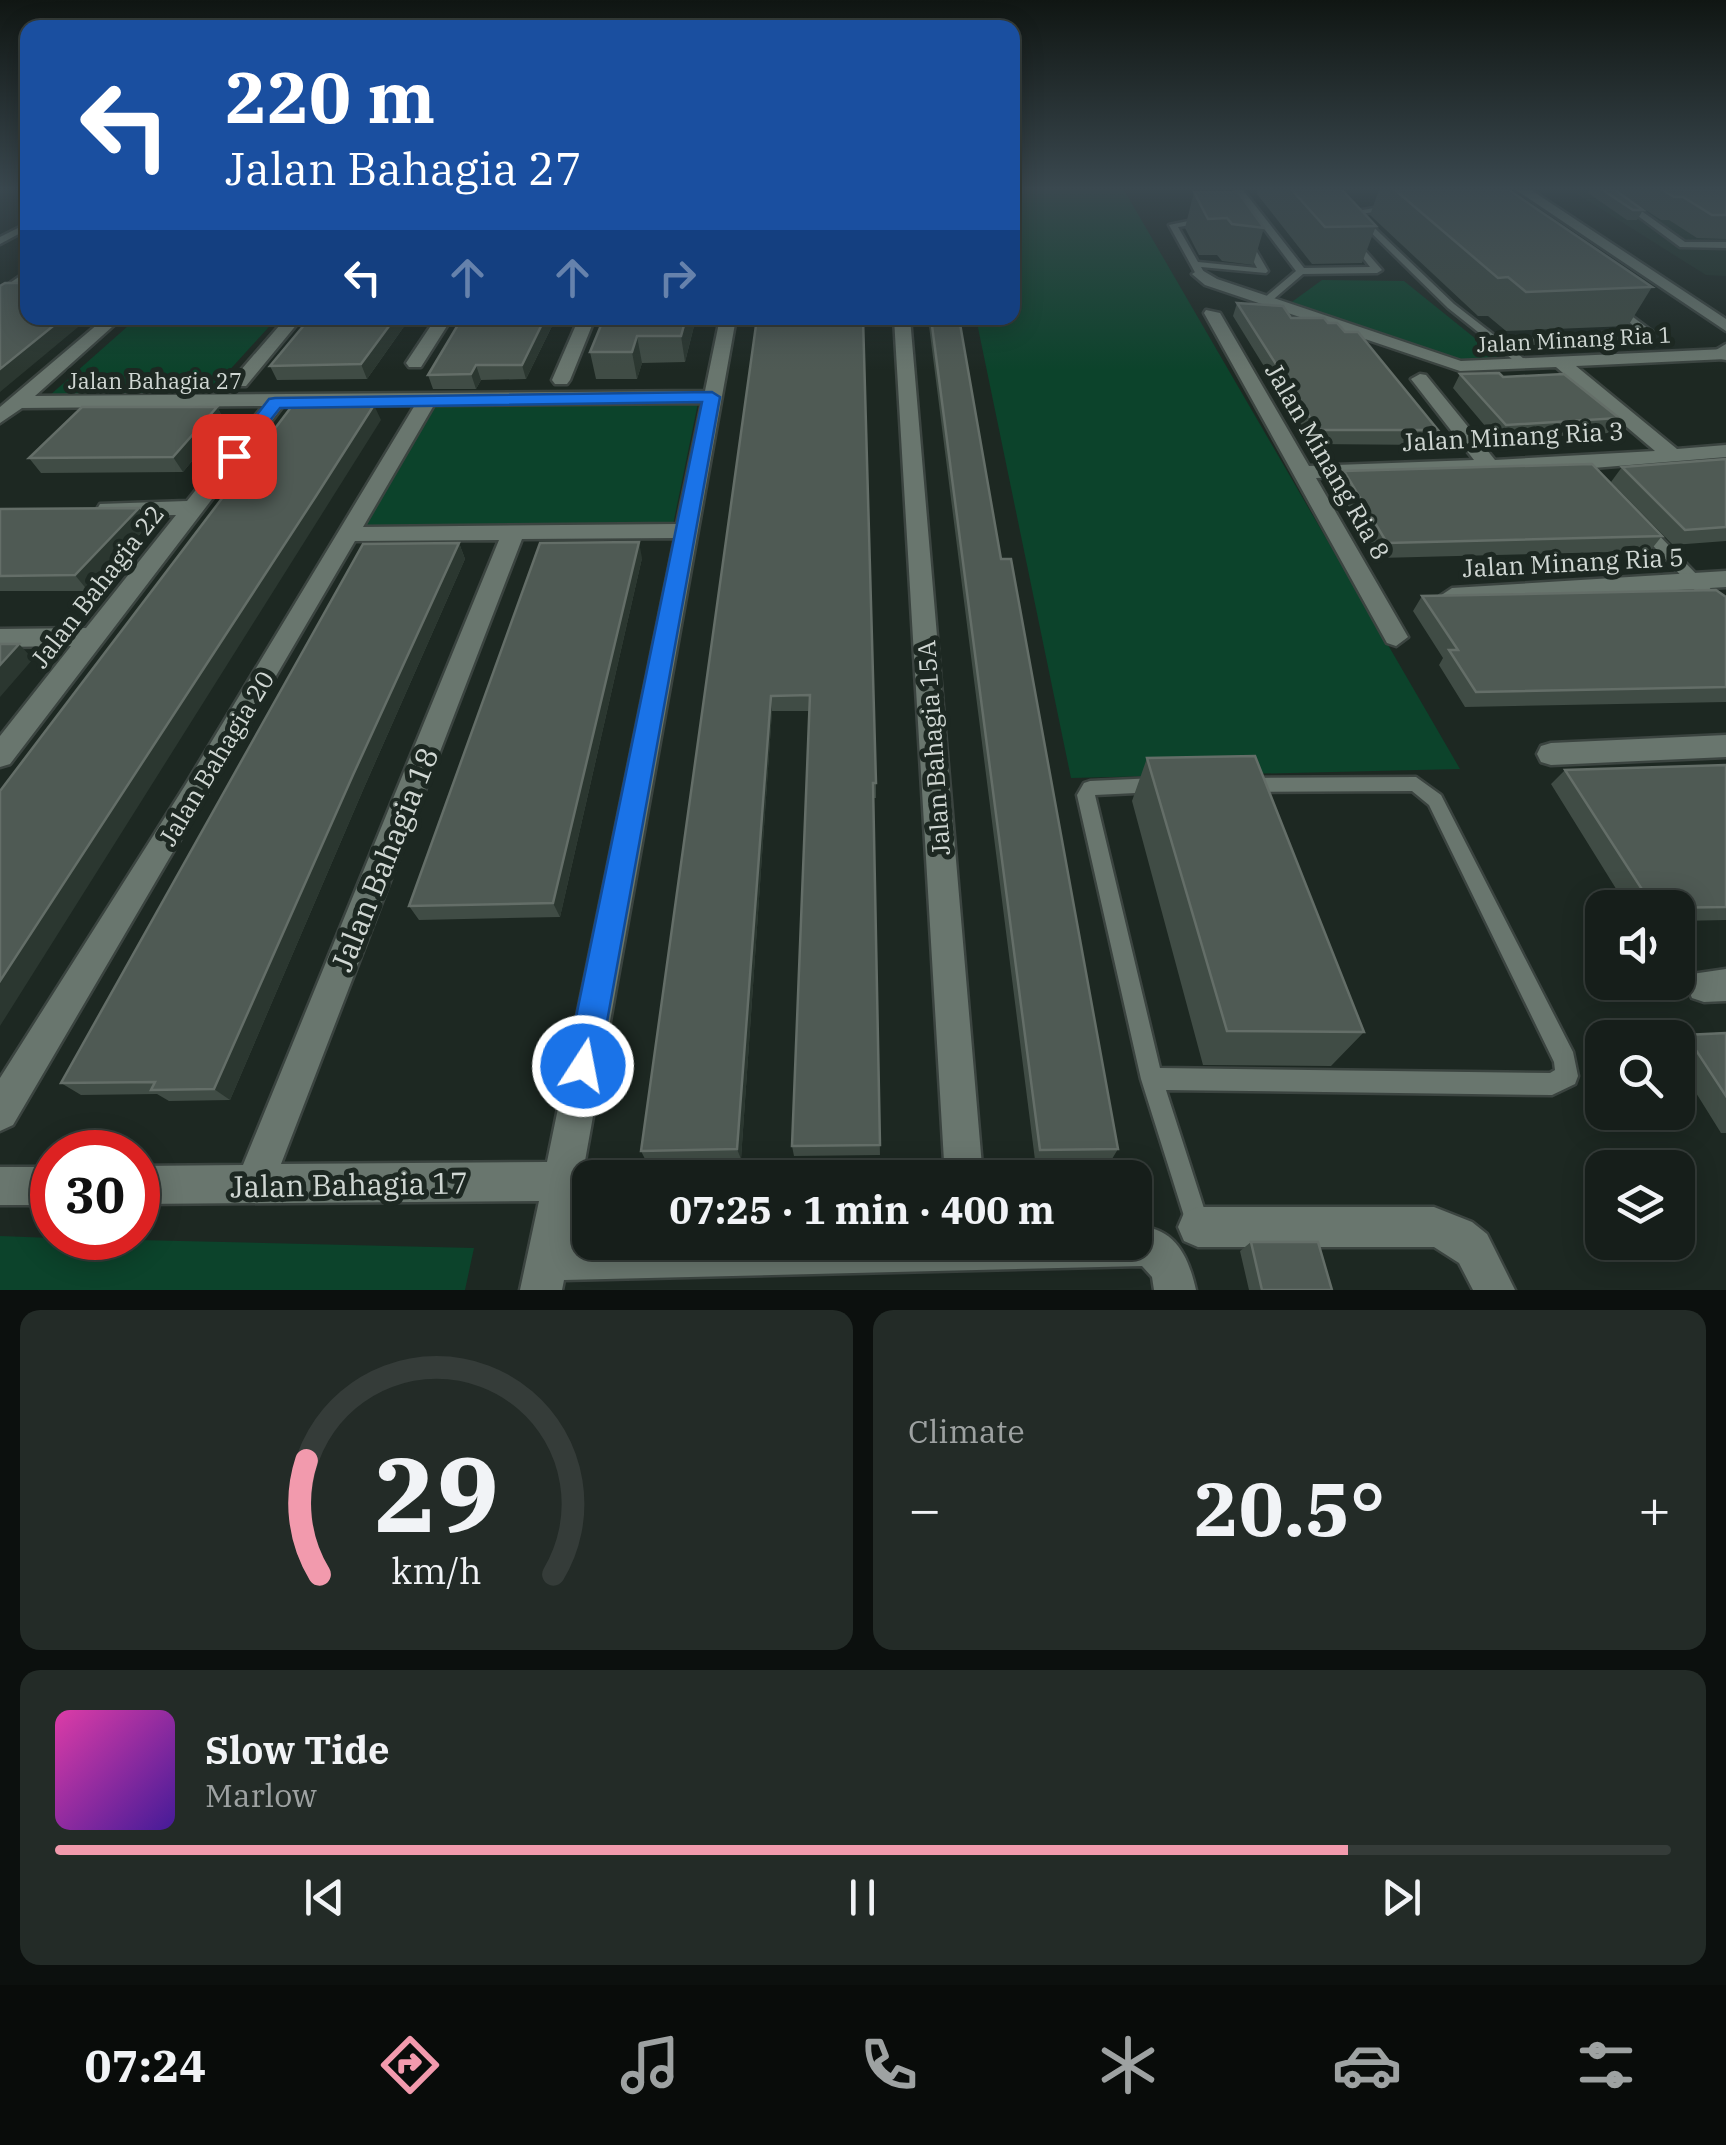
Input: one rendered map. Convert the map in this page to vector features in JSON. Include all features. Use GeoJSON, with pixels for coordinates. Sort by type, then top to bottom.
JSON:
{"type":"FeatureCollection","features":[{"type":"Feature","properties":{"kind":"street"},"geometry":{"type":"LineString","coordinates":[[1616,250],[1726,326]]}},
{"type":"Feature","properties":{"kind":"street"},"geometry":{"type":"LineString","coordinates":[[1631,250],[1726,306]]}},
{"type":"Feature","properties":{"kind":"street","name":"Jalan Minang Ria 1"},"geometry":{"type":"LineString","coordinates":[[1197,269],[1211,282],[1460,366],[1526,366],[1725,353]]}},
{"type":"Feature","properties":{"kind":"street","name":"Jalan Minang Ria 8"},"geometry":{"type":"LineString","coordinates":[[1212,313],[1396,636]]}},
{"type":"Feature","properties":{"kind":"street"},"geometry":{"type":"LineString","coordinates":[[1708,314],[1726,335]]}},
{"type":"Feature","properties":{"kind":"street"},"geometry":{"type":"LineString","coordinates":[[0,417],[106,325]]}},
{"type":"Feature","properties":{"kind":"street"},"geometry":{"type":"LineString","coordinates":[[240,382],[288,325]]}},
{"type":"Feature","properties":{"kind":"street"},"geometry":{"type":"LineString","coordinates":[[415,363],[439,325]]}},
{"type":"Feature","properties":{"kind":"street"},"geometry":{"type":"LineString","coordinates":[[561,380],[584,325]]}},
{"type":"Feature","properties":{"kind":"street"},"geometry":{"type":"LineString","coordinates":[[727,325],[544,1275],[756,1260]]}},
{"type":"Feature","properties":{"kind":"street","name":"Jalan Bahagia 15A"},"geometry":{"type":"LineString","coordinates":[[903,325],[963,1160]]}},
{"type":"Feature","properties":{"kind":"street"},"geometry":{"type":"LineString","coordinates":[[1562,364],[1672,455]]}},
{"type":"Feature","properties":{"kind":"street"},"geometry":{"type":"LineString","coordinates":[[1420,379],[1489,466]]}},
{"type":"Feature","properties":{"kind":"street","name":"Jalan Bahagia 27"},"geometry":{"type":"LineString","coordinates":[[17,402],[712,397]]}},
{"type":"Feature","properties":{"kind":"street","name":"Jalan Bahagia 20"},"geometry":{"type":"LineString","coordinates":[[0,1112],[427,400]]}},
{"type":"Feature","properties":{"kind":"street","name":"Jalan Bahagia 22"},"geometry":{"type":"LineString","coordinates":[[0,756],[275,403]]}},
{"type":"Feature","properties":{"kind":"street","name":"Jalan Minang Ria 3"},"geometry":{"type":"LineString","coordinates":[[1302,472],[1489,466],[1587,470],[1672,455],[1726,451]]}},
{"type":"Feature","properties":{"kind":"street"},"geometry":{"type":"LineString","coordinates":[[76,509],[193,508]]}},
{"type":"Feature","properties":{"kind":"street"},"geometry":{"type":"LineString","coordinates":[[349,534],[686,531]]}},
{"type":"Feature","properties":{"kind":"street","name":"Jalan Bahagia 18"},"geometry":{"type":"LineString","coordinates":[[254,1185],[513,533]]}},
{"type":"Feature","properties":{"kind":"street","name":"Jalan Minang Ria 5"},"geometry":{"type":"LineString","coordinates":[[1423,598],[1726,579]]}},
{"type":"Feature","properties":{"kind":"street"},"geometry":{"type":"LineString","coordinates":[[0,638],[92,637]]}},
{"type":"Feature","properties":{"kind":"street"},"geometry":{"type":"LineString","coordinates":[[1550,754],[1726,746]]}},
{"type":"Feature","properties":{"kind":"street","name":"Jalan Bahagia 17"},"geometry":{"type":"LineString","coordinates":[[160,1186],[560,1181]]}},
{"type":"Feature","properties":{"kind":"street"},"geometry":{"type":"LineString","coordinates":[[0,1186],[30,1186]]}},
{"type":"Feature","properties":{"kind":"street"},"geometry":{"type":"LineString","coordinates":[[1198,1227],[1434,1226],[1462,1234],[1483,1262],[1494,1290]]}},
{"type":"Feature","properties":{"kind":"street"},"geometry":{"type":"LineString","coordinates":[[1152,1249],[1159,1251],[1171,1270],[1175,1290]]}},
{"type":"Feature","properties":{"kind":"lane"},"geometry":{"type":"LineString","coordinates":[[1188,250],[1197,269],[1263,271],[1251,250]]}},
{"type":"Feature","properties":{"kind":"lane"},"geometry":{"type":"LineString","coordinates":[[1285,250],[1301,271]]}},
{"type":"Feature","properties":{"kind":"lane"},"geometry":{"type":"LineString","coordinates":[[1266,301],[1301,271],[1377,270],[1360,250]]}},
{"type":"Feature","properties":{"kind":"lane"},"geometry":{"type":"LineString","coordinates":[[1393,250],[1451,306],[1526,366]]}},
{"type":"Feature","properties":{"kind":"lane"},"geometry":{"type":"LineString","coordinates":[[1498,345],[1648,332],[1609,303]]}},
{"type":"Feature","properties":{"kind":"lane"},"geometry":{"type":"LineString","coordinates":[[1632,516],[1726,614]]}},
{"type":"Feature","properties":{"kind":"lane"},"geometry":{"type":"LineString","coordinates":[[1152,1079],[1552,1084],[1567,1076],[1565,1060],[1436,800],[1426,791],[1416,784],[1224,785]]}},
{"type":"Feature","properties":{"kind":"lane"},"geometry":{"type":"LineString","coordinates":[[1186,785],[1090,788],[1086,796],[1152,1079],[1198,1227]]}},
{"type":"Feature","properties":{"kind":"shaded area"},"geometry":{"type":"Polygon","coordinates":[[[1667,250],[1726,250],[1726,276],[1706,275],[1667,250]]]}},
{"type":"Feature","properties":{"kind":"green space"},"geometry":{"type":"Polygon","coordinates":[[[1020,250],[1159,250],[1460,769],[1071,778],[977,325],[1020,325],[1020,250]]]}},
{"type":"Feature","properties":{"kind":"green space"},"geometry":{"type":"Polygon","coordinates":[[[1322,280],[1404,281],[1502,360],[1460,361],[1289,304],[1322,280]]]}},
{"type":"Feature","properties":{"kind":"green space"},"geometry":{"type":"Polygon","coordinates":[[[129,325],[271,325],[206,396],[49,396],[129,325]]]}},
{"type":"Feature","properties":{"kind":"green space"},"geometry":{"type":"Polygon","coordinates":[[[698,403],[673,525],[355,528],[427,407],[698,403]]]}},
{"type":"Feature","properties":{"kind":"green space"},"geometry":{"type":"Polygon","coordinates":[[[0,1236],[30,1237],[30,1260],[160,1260],[160,1240],[474,1248],[465,1290],[0,1290],[0,1236]]]}},
{"type":"Feature","properties":{"kind":"building"},"geometry":{"type":"Polygon","coordinates":[[[1465,250],[1598,250],[1652,287],[1526,292],[1508,277],[1498,278],[1465,250]]]}},
{"type":"Feature","properties":{"kind":"building"},"geometry":{"type":"Polygon","coordinates":[[[20,283],[20,325],[54,325],[0,369],[0,286],[20,283]]]}},
{"type":"Feature","properties":{"kind":"building"},"geometry":{"type":"Polygon","coordinates":[[[1237,303],[1283,306],[1291,318],[1324,318],[1328,323],[1337,323],[1345,332],[1358,332],[1438,430],[1318,430],[1237,303]]]}},
{"type":"Feature","properties":{"kind":"building"},"geometry":{"type":"Polygon","coordinates":[[[304,325],[390,325],[361,364],[270,366],[304,325]]]}},
{"type":"Feature","properties":{"kind":"building"},"geometry":{"type":"Polygon","coordinates":[[[458,325],[542,325],[522,365],[476,365],[471,374],[428,375],[458,325]]]}},
{"type":"Feature","properties":{"kind":"building"},"geometry":{"type":"Polygon","coordinates":[[[601,325],[684,325],[681,336],[637,336],[632,352],[590,352],[601,325]]]}},
{"type":"Feature","properties":{"kind":"building"},"geometry":{"type":"Polygon","coordinates":[[[756,325],[863,325],[876,783],[880,1145],[792,1146],[810,695],[771,696],[737,1149],[641,1151],[756,325]]]}},
{"type":"Feature","properties":{"kind":"building"},"geometry":{"type":"Polygon","coordinates":[[[932,325],[960,325],[1001,559],[1011,559],[1118,1149],[1040,1150],[932,325]]]}},
{"type":"Feature","properties":{"kind":"building"},"geometry":{"type":"Polygon","coordinates":[[[1499,373],[1503,377],[1564,374],[1619,418],[1506,425],[1460,374],[1499,373]]]}},
{"type":"Feature","properties":{"kind":"building"},"geometry":{"type":"Polygon","coordinates":[[[374,405],[0,981],[0,791],[292,406],[374,405]]]}},
{"type":"Feature","properties":{"kind":"building"},"geometry":{"type":"Polygon","coordinates":[[[82,407],[217,407],[173,457],[29,458],[82,407]]]}},
{"type":"Feature","properties":{"kind":"building"},"geometry":{"type":"Polygon","coordinates":[[[1726,459],[1726,527],[1685,530],[1622,467],[1726,459]]]}},
{"type":"Feature","properties":{"kind":"building"},"geometry":{"type":"Polygon","coordinates":[[[1592,464],[1662,536],[1387,543],[1344,471],[1592,464]]]}},
{"type":"Feature","properties":{"kind":"building"},"geometry":{"type":"Polygon","coordinates":[[[139,508],[75,575],[0,576],[0,509],[139,508]]]}},
{"type":"Feature","properties":{"kind":"building"},"geometry":{"type":"Polygon","coordinates":[[[639,542],[553,903],[409,906],[540,543],[639,542]]]}},
{"type":"Feature","properties":{"kind":"building"},"geometry":{"type":"Polygon","coordinates":[[[459,543],[214,1089],[151,1090],[155,1082],[61,1083],[363,544],[459,543]]]}},
{"type":"Feature","properties":{"kind":"building"},"geometry":{"type":"Polygon","coordinates":[[[1716,590],[1726,597],[1726,687],[1476,692],[1449,650],[1458,650],[1422,596],[1716,590]]]}},
{"type":"Feature","properties":{"kind":"building"},"geometry":{"type":"Polygon","coordinates":[[[0,644],[19,644],[0,665],[0,644]]]}},
{"type":"Feature","properties":{"kind":"building"},"geometry":{"type":"Polygon","coordinates":[[[1255,756],[1364,1032],[1227,1031],[1147,758],[1255,756]]]}},
{"type":"Feature","properties":{"kind":"building"},"geometry":{"type":"Polygon","coordinates":[[[1726,765],[1726,907],[1695,907],[1695,890],[1642,890],[1565,770],[1726,765]]]}},
{"type":"Feature","properties":{"kind":"building"},"geometry":{"type":"Polygon","coordinates":[[[1726,1033],[1726,1096],[1695,1049],[1695,1035],[1726,1033]]]}},
{"type":"Feature","properties":{"kind":"building"},"geometry":{"type":"Polygon","coordinates":[[[1251,1242],[1318,1242],[1332,1290],[1262,1290],[1251,1242]]]}},
{"type":"Feature","properties":{"kind":"route"},"geometry":{"type":"LineString","coordinates":[[234,456],[275,403],[712,397],[583,1066]]}}]}
